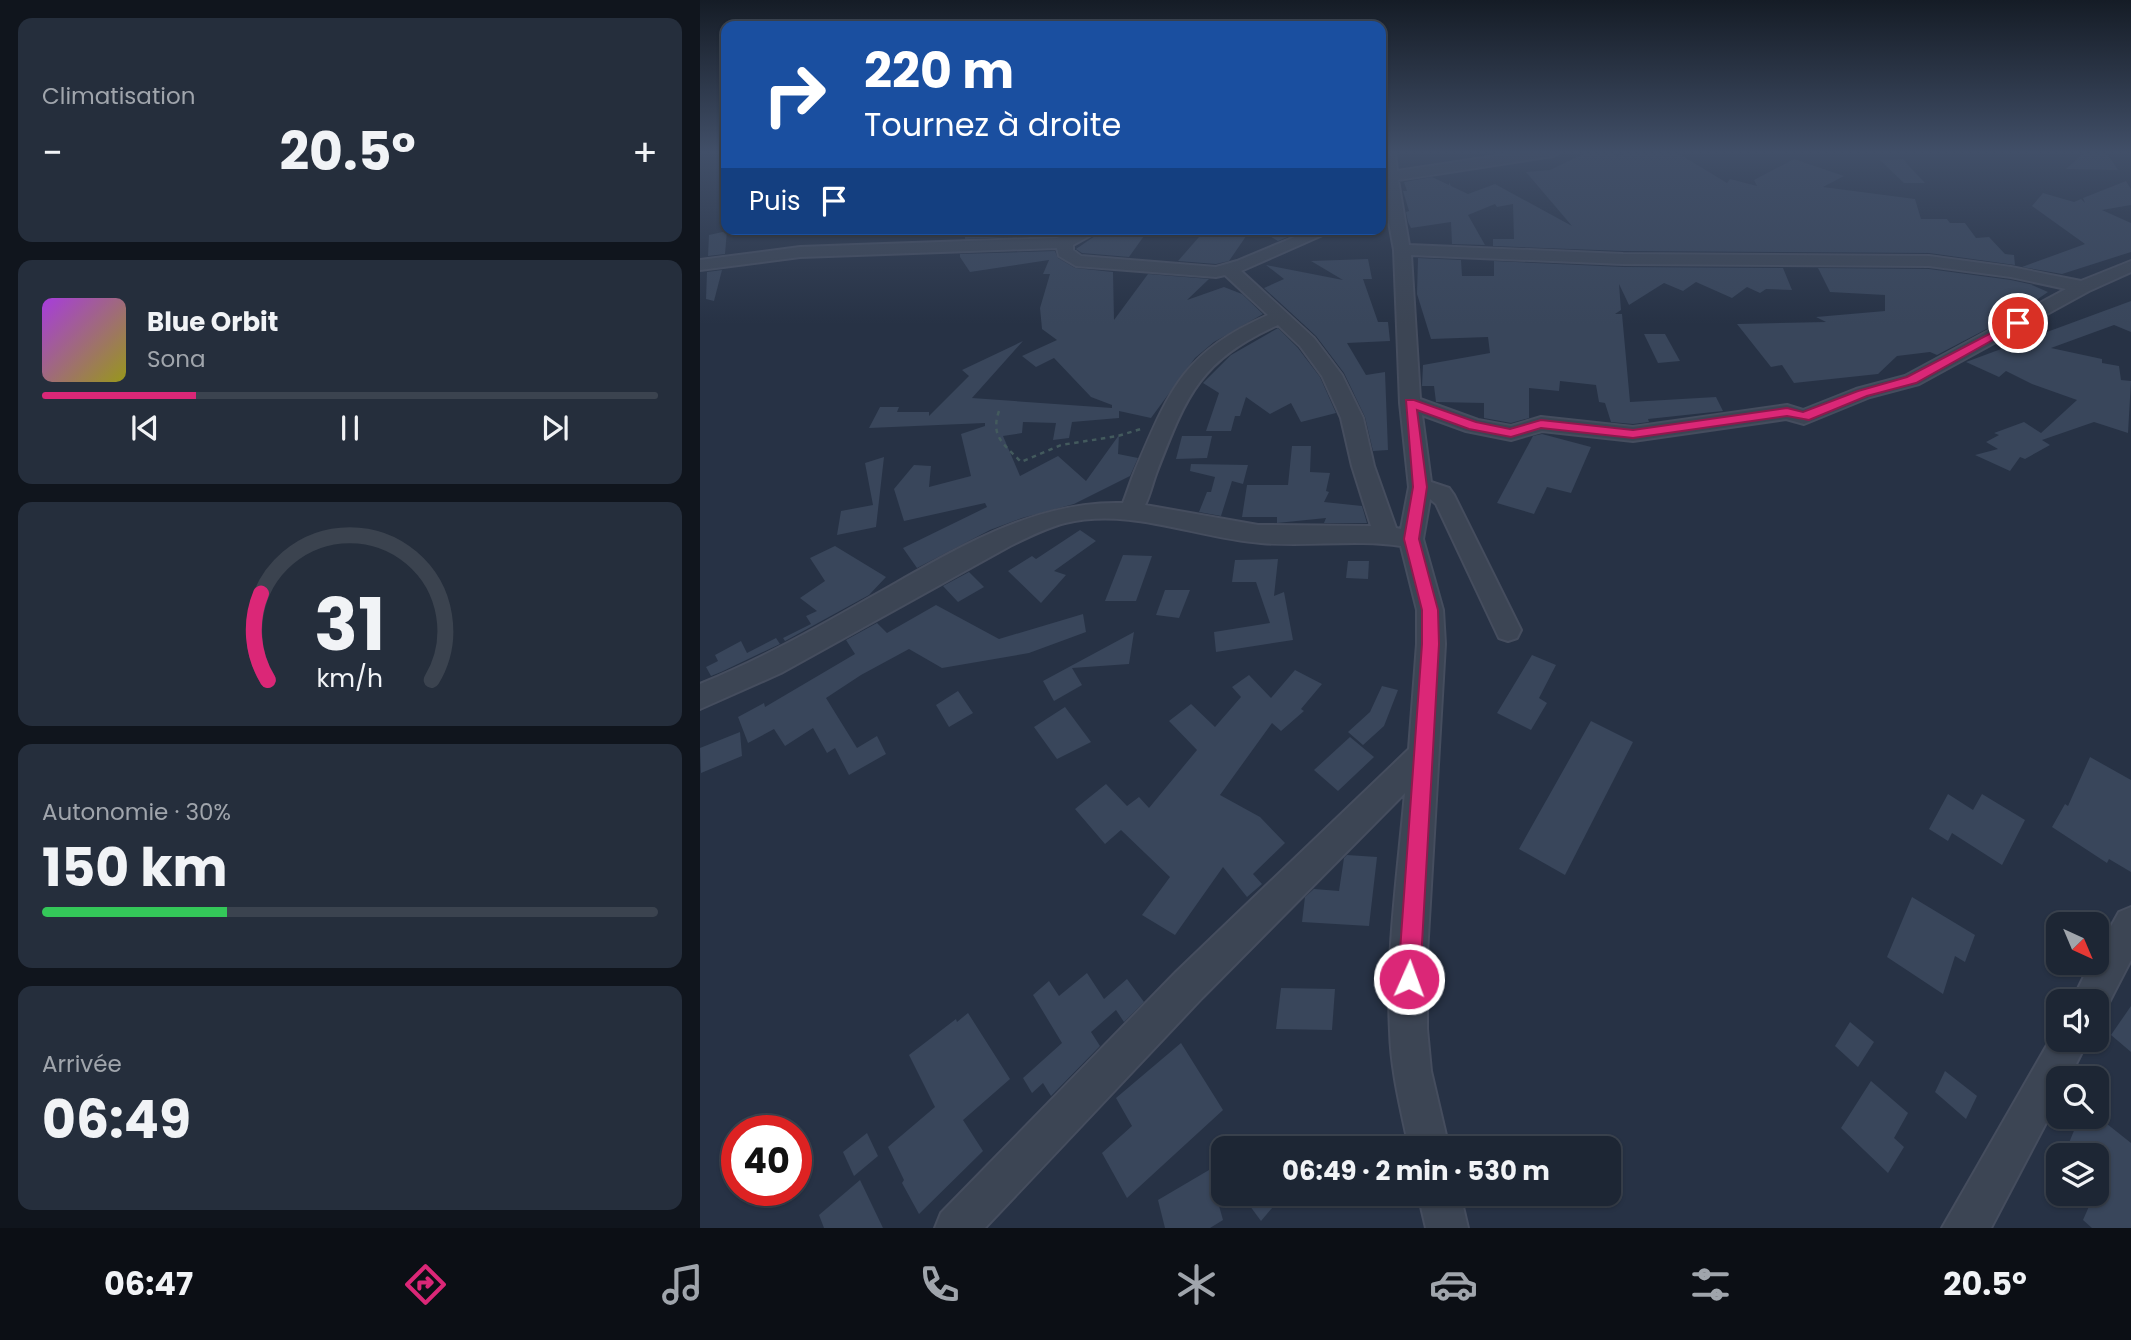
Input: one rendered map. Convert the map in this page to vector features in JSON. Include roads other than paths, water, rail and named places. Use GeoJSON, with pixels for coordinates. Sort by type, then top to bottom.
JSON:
{"type":"FeatureCollection","features":[{"type":"Feature","properties":{"kind":"street"},"geometry":{"type":"LineString","coordinates":[[1392,209],[1402,250],[1410,403],[1420,487],[1399,537]]}},
{"type":"Feature","properties":{"kind":"street"},"geometry":{"type":"LineString","coordinates":[[700,265],[800,252],[1065,242],[1081,235]]}},
{"type":"Feature","properties":{"kind":"street"},"geometry":{"type":"LineString","coordinates":[[1065,242],[1065,252],[1076,261],[1216,272],[1230,270],[1314,235]]}},
{"type":"Feature","properties":{"kind":"street"},"geometry":{"type":"LineString","coordinates":[[1402,250],[1623,259],[1929,261],[2011,272],[2083,287]]}},
{"type":"Feature","properties":{"kind":"street"},"geometry":{"type":"LineString","coordinates":[[1410,403],[1474,426],[1511,433],[1541,424],[1633,434],[1787,412],[1804,417],[1863,393],[1912,380],[2083,287],[2131,266]]}},
{"type":"Feature","properties":{"kind":"street"},"geometry":{"type":"LineString","coordinates":[[1230,270],[1307,342],[1332,375],[1352,418],[1363,466],[1399,537],[1430,610],[1431,644],[1409,954],[1408,1029],[1412,1071],[1426,1136]]}},
{"type":"Feature","properties":{"kind":"street"},"geometry":{"type":"LineString","coordinates":[[1130,510],[1140,496],[1143,479],[1182,390],[1205,362],[1241,334],[1279,317]]}},
{"type":"Feature","properties":{"kind":"street"},"geometry":{"type":"LineString","coordinates":[[1420,487],[1441,494],[1446,501],[1508,630]]}},
{"type":"Feature","properties":{"kind":"street"},"geometry":{"type":"LineString","coordinates":[[700,697],[777,663],[952,565],[1034,525],[1081,512],[1130,510],[1255,534],[1399,537]]}},
{"type":"Feature","properties":{"kind":"street"},"geometry":{"type":"LineString","coordinates":[[956,1228],[1189,985],[1421,757]]}},
{"type":"Feature","properties":{"kind":"street"},"geometry":{"type":"LineString","coordinates":[[2096,989],[2131,924]]}},
{"type":"Feature","properties":{"kind":"street"},"geometry":{"type":"LineString","coordinates":[[1963,1228],[1976,1213],[2063,1052]]}},
{"type":"Feature","properties":{"kind":"street"},"geometry":{"type":"LineString","coordinates":[[1442,1206],[1447,1228]]}}]}
